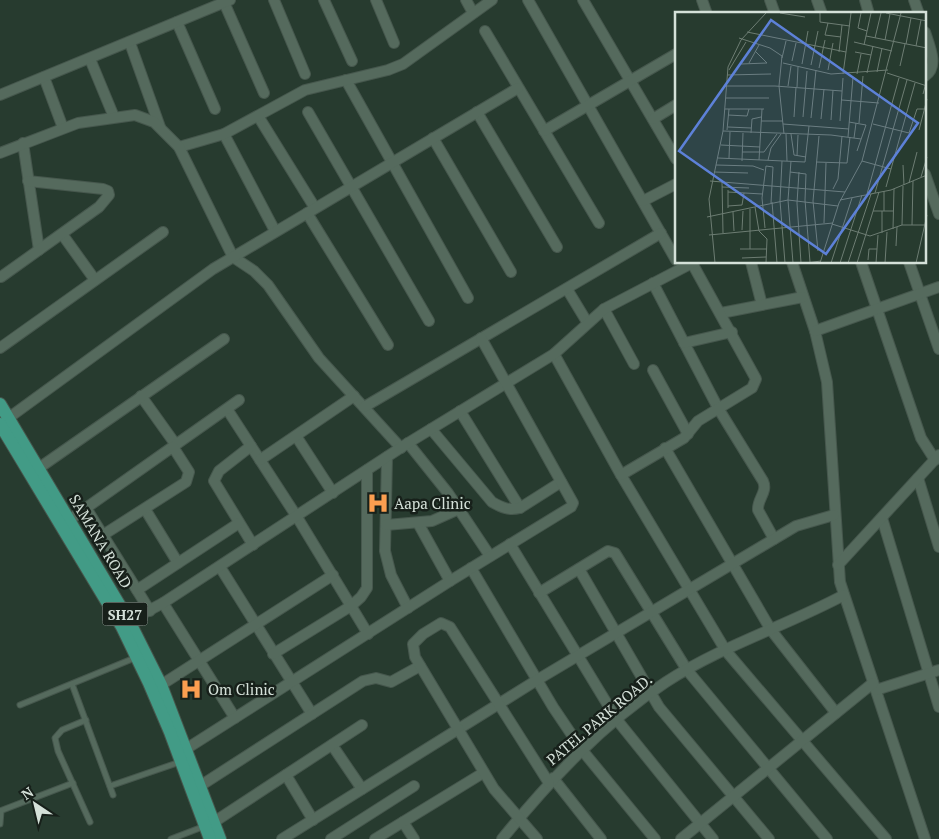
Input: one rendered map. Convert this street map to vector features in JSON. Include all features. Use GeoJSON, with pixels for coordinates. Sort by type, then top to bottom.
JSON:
{"type":"FeatureCollection","features":[{"type":"Feature","properties":{"kind":"main road","name":"SAMANA ROAD"},"geometry":{"type":"LineString","coordinates":[[0,404],[3,422],[122,627],[137,657],[209,824],[220,839]]}},
{"type":"Feature","properties":{"kind":"main road","name":"SAMANA ROAD"},"geometry":{"type":"LineString","coordinates":[[3,422],[39,468],[130,621],[161,685],[200,786],[209,824],[210,839]]}},
{"type":"Feature","properties":{"kind":"street"},"geometry":{"type":"LineString","coordinates":[[274,0],[305,74]]}},
{"type":"Feature","properties":{"kind":"street"},"geometry":{"type":"LineString","coordinates":[[324,0],[352,61]]}},
{"type":"Feature","properties":{"kind":"street"},"geometry":{"type":"LineString","coordinates":[[376,0],[394,43]]}},
{"type":"Feature","properties":{"kind":"street"},"geometry":{"type":"LineString","coordinates":[[466,0],[473,13]]}},
{"type":"Feature","properties":{"kind":"street"},"geometry":{"type":"LineString","coordinates":[[179,147],[224,134],[305,90],[388,70],[403,64],[492,0]]}},
{"type":"Feature","properties":{"kind":"street"},"geometry":{"type":"LineString","coordinates":[[528,0],[675,257]]}},
{"type":"Feature","properties":{"kind":"street"},"geometry":{"type":"LineString","coordinates":[[583,0],[675,155]]}},
{"type":"Feature","properties":{"kind":"street"},"geometry":{"type":"LineString","coordinates":[[702,0],[706,12]]}},
{"type":"Feature","properties":{"kind":"street"},"geometry":{"type":"LineString","coordinates":[[817,0],[821,12]]}},
{"type":"Feature","properties":{"kind":"street"},"geometry":{"type":"LineString","coordinates":[[914,0],[918,12]]}},
{"type":"Feature","properties":{"kind":"street"},"geometry":{"type":"LineString","coordinates":[[0,95],[130,43],[226,1],[264,93]]}},
{"type":"Feature","properties":{"kind":"street"},"geometry":{"type":"LineString","coordinates":[[177,22],[215,109]]}},
{"type":"Feature","properties":{"kind":"street"},"geometry":{"type":"LineString","coordinates":[[485,31],[599,223]]}},
{"type":"Feature","properties":{"kind":"street"},"geometry":{"type":"LineString","coordinates":[[926,35],[935,62],[932,71],[926,75]]}},
{"type":"Feature","properties":{"kind":"street"},"geometry":{"type":"LineString","coordinates":[[130,43],[160,128]]}},
{"type":"Feature","properties":{"kind":"street"},"geometry":{"type":"LineString","coordinates":[[544,132],[675,55]]}},
{"type":"Feature","properties":{"kind":"street"},"geometry":{"type":"LineString","coordinates":[[90,59],[114,117]]}},
{"type":"Feature","properties":{"kind":"street"},"geometry":{"type":"LineString","coordinates":[[44,77],[63,128]]}},
{"type":"Feature","properties":{"kind":"street"},"geometry":{"type":"LineString","coordinates":[[346,80],[391,164],[468,298]]}},
{"type":"Feature","properties":{"kind":"street"},"geometry":{"type":"LineString","coordinates":[[3,422],[213,269],[274,231],[518,88]]}},
{"type":"Feature","properties":{"kind":"street"},"geometry":{"type":"LineString","coordinates":[[653,119],[675,106]]}},
{"type":"Feature","properties":{"kind":"street"},"geometry":{"type":"LineString","coordinates":[[308,112],[429,321]]}},
{"type":"Feature","properties":{"kind":"street"},"geometry":{"type":"LineString","coordinates":[[477,112],[557,247]]}},
{"type":"Feature","properties":{"kind":"street"},"geometry":{"type":"LineString","coordinates":[[0,153],[63,128],[114,117],[135,115],[144,117],[160,128],[179,147],[233,257],[254,271],[268,285],[318,358],[404,446],[459,509],[490,556]]}},
{"type":"Feature","properties":{"kind":"street"},"geometry":{"type":"LineString","coordinates":[[258,116],[388,345]]}},
{"type":"Feature","properties":{"kind":"street"},"geometry":{"type":"LineString","coordinates":[[224,134],[274,231]]}},
{"type":"Feature","properties":{"kind":"street"},"geometry":{"type":"LineString","coordinates":[[433,138],[510,272]]}},
{"type":"Feature","properties":{"kind":"street"},"geometry":{"type":"LineString","coordinates":[[23,144],[39,250]]}},
{"type":"Feature","properties":{"kind":"street"},"geometry":{"type":"LineString","coordinates":[[926,177],[939,214]]}},
{"type":"Feature","properties":{"kind":"street"},"geometry":{"type":"LineString","coordinates":[[1,277],[106,201],[109,195],[108,191],[103,189],[28,181]]}},
{"type":"Feature","properties":{"kind":"street"},"geometry":{"type":"LineString","coordinates":[[643,201],[675,186]]}},
{"type":"Feature","properties":{"kind":"street"},"geometry":{"type":"LineString","coordinates":[[0,348],[162,232]]}},
{"type":"Feature","properties":{"kind":"street"},"geometry":{"type":"LineString","coordinates":[[364,407],[661,233]]}},
{"type":"Feature","properties":{"kind":"street"},"geometry":{"type":"LineString","coordinates":[[62,234],[95,280]]}},
{"type":"Feature","properties":{"kind":"street"},"geometry":{"type":"LineString","coordinates":[[130,621],[163,603],[404,446],[554,354],[604,309],[653,283],[679,264]]}},
{"type":"Feature","properties":{"kind":"street"},"geometry":{"type":"LineString","coordinates":[[621,475],[688,434],[694,425],[756,384],[756,378],[694,264]]}},
{"type":"Feature","properties":{"kind":"street"},"geometry":{"type":"LineString","coordinates":[[752,264],[762,305]]}},
{"type":"Feature","properties":{"kind":"street"},"geometry":{"type":"LineString","coordinates":[[793,264],[815,331],[827,382],[834,515],[838,565],[844,595],[925,839]]}},
{"type":"Feature","properties":{"kind":"street"},"geometry":{"type":"LineString","coordinates":[[838,565],[937,458],[923,444],[863,264]]}},
{"type":"Feature","properties":{"kind":"street"},"geometry":{"type":"LineString","coordinates":[[910,264],[939,349]]}},
{"type":"Feature","properties":{"kind":"street"},"geometry":{"type":"LineString","coordinates":[[653,283],[718,408],[765,485],[758,510],[774,539]]}},
{"type":"Feature","properties":{"kind":"street"},"geometry":{"type":"LineString","coordinates":[[815,331],[939,287]]}},
{"type":"Feature","properties":{"kind":"street"},"geometry":{"type":"LineString","coordinates":[[567,288],[588,322]]}},
{"type":"Feature","properties":{"kind":"street"},"geometry":{"type":"LineString","coordinates":[[721,312],[804,297]]}},
{"type":"Feature","properties":{"kind":"street"},"geometry":{"type":"LineString","coordinates":[[604,309],[634,364]]}},
{"type":"Feature","properties":{"kind":"street"},"geometry":{"type":"LineString","coordinates":[[684,343],[732,332]]}},
{"type":"Feature","properties":{"kind":"street"},"geometry":{"type":"LineString","coordinates":[[186,749],[490,556],[572,507],[573,503],[481,338]]}},
{"type":"Feature","properties":{"kind":"street"},"geometry":{"type":"LineString","coordinates":[[39,468],[224,339]]}},
{"type":"Feature","properties":{"kind":"street"},"geometry":{"type":"LineString","coordinates":[[554,354],[688,591],[726,651],[886,839]]}},
{"type":"Feature","properties":{"kind":"street"},"geometry":{"type":"LineString","coordinates":[[653,370],[688,434]]}},
{"type":"Feature","properties":{"kind":"street"},"geometry":{"type":"LineString","coordinates":[[103,535],[180,488],[189,476],[189,472],[175,446],[141,396]]}},
{"type":"Feature","properties":{"kind":"street"},"geometry":{"type":"LineString","coordinates":[[260,460],[354,396]]}},
{"type":"Feature","properties":{"kind":"street"},"geometry":{"type":"LineString","coordinates":[[69,520],[239,400]]}},
{"type":"Feature","properties":{"kind":"street"},"geometry":{"type":"LineString","coordinates":[[227,409],[297,516],[368,634]]}},
{"type":"Feature","properties":{"kind":"street"},"geometry":{"type":"LineString","coordinates":[[460,411],[520,508]]}},
{"type":"Feature","properties":{"kind":"street"},"geometry":{"type":"LineString","coordinates":[[431,429],[492,502],[503,508],[512,510],[520,508],[561,482]]}},
{"type":"Feature","properties":{"kind":"street"},"geometry":{"type":"LineString","coordinates":[[296,436],[333,493]]}},
{"type":"Feature","properties":{"kind":"street"},"geometry":{"type":"LineString","coordinates":[[252,446],[219,471],[214,481],[253,545]]}},
{"type":"Feature","properties":{"kind":"street"},"geometry":{"type":"LineString","coordinates":[[665,448],[771,630],[836,713]]}},
{"type":"Feature","properties":{"kind":"street"},"geometry":{"type":"LineString","coordinates":[[387,457],[385,551],[391,575],[408,608]]}},
{"type":"Feature","properties":{"kind":"street"},"geometry":{"type":"LineString","coordinates":[[273,654],[352,606],[364,593],[368,575],[367,470]]}},
{"type":"Feature","properties":{"kind":"street"},"geometry":{"type":"LineString","coordinates":[[918,478],[939,547]]}},
{"type":"Feature","properties":{"kind":"street"},"geometry":{"type":"LineString","coordinates":[[86,508],[150,611]]}},
{"type":"Feature","properties":{"kind":"street"},"geometry":{"type":"LineString","coordinates":[[145,509],[178,563]]}},
{"type":"Feature","properties":{"kind":"street"},"geometry":{"type":"LineString","coordinates":[[386,525],[418,523],[441,518],[459,509]]}},
{"type":"Feature","properties":{"kind":"street"},"geometry":{"type":"LineString","coordinates":[[282,839],[537,680],[733,563],[806,522],[834,515]]}},
{"type":"Feature","properties":{"kind":"street"},"geometry":{"type":"LineString","coordinates":[[882,518],[934,671],[939,707]]}},
{"type":"Feature","properties":{"kind":"street"},"geometry":{"type":"LineString","coordinates":[[137,590],[239,523]]}},
{"type":"Feature","properties":{"kind":"street"},"geometry":{"type":"LineString","coordinates":[[418,523],[450,582]]}},
{"type":"Feature","properties":{"kind":"street"},"geometry":{"type":"LineString","coordinates":[[510,544],[617,720],[713,839]]}},
{"type":"Feature","properties":{"kind":"street"},"geometry":{"type":"LineString","coordinates":[[539,593],[608,551],[612,551],[687,670],[827,839]]}},
{"type":"Feature","properties":{"kind":"street"},"geometry":{"type":"LineString","coordinates":[[220,567],[312,714]]}},
{"type":"Feature","properties":{"kind":"street"},"geometry":{"type":"LineString","coordinates":[[471,568],[537,680],[582,750],[656,839]]}},
{"type":"Feature","properties":{"kind":"street"},"geometry":{"type":"LineString","coordinates":[[579,569],[650,694],[665,715],[769,839]]}},
{"type":"Feature","properties":{"kind":"street"},"geometry":{"type":"LineString","coordinates":[[161,685],[332,575]]}},
{"type":"Feature","properties":{"kind":"street","name":"PATEL PARK ROAD."},"geometry":{"type":"LineString","coordinates":[[502,839],[551,781],[582,750],[650,694],[687,670],[844,595]]}},
{"type":"Feature","properties":{"kind":"street"},"geometry":{"type":"LineString","coordinates":[[163,603],[236,718]]}},
{"type":"Feature","properties":{"kind":"street"},"geometry":{"type":"LineString","coordinates":[[537,839],[494,789],[483,773],[412,650],[413,644],[434,627],[446,624],[454,632],[499,704],[551,781],[601,839]]}},
{"type":"Feature","properties":{"kind":"street"},"geometry":{"type":"LineString","coordinates":[[200,786],[363,682],[376,678],[391,682],[420,666]]}},
{"type":"Feature","properties":{"kind":"street"},"geometry":{"type":"LineString","coordinates":[[680,839],[732,795],[836,713],[875,686],[934,671]]}},
{"type":"Feature","properties":{"kind":"street"},"geometry":{"type":"LineString","coordinates":[[209,824],[286,776],[362,725]]}},
{"type":"Feature","properties":{"kind":"street"},"geometry":{"type":"LineString","coordinates":[[332,745],[362,789]]}},
{"type":"Feature","properties":{"kind":"street"},"geometry":{"type":"LineString","coordinates":[[375,839],[483,773]]}},
{"type":"Feature","properties":{"kind":"street"},"geometry":{"type":"LineString","coordinates":[[286,776],[313,820]]}},
{"type":"Feature","properties":{"kind":"street"},"geometry":{"type":"LineString","coordinates":[[331,839],[414,786]]}},
{"type":"Feature","properties":{"kind":"street"},"geometry":{"type":"LineString","coordinates":[[403,822],[414,839]]}},
{"type":"Feature","properties":{"kind":"lane"},"geometry":{"type":"LineString","coordinates":[[20,705],[137,657]]}},
{"type":"Feature","properties":{"kind":"lane"},"geometry":{"type":"LineString","coordinates":[[72,684],[113,795]]}},
{"type":"Feature","properties":{"kind":"lane"},"geometry":{"type":"LineString","coordinates":[[86,720],[62,730],[55,738],[58,751],[90,822]]}},
{"type":"Feature","properties":{"kind":"lane"},"geometry":{"type":"LineString","coordinates":[[110,786],[181,762]]}},
{"type":"Feature","properties":{"kind":"lane"},"geometry":{"type":"LineString","coordinates":[[0,824],[1,811],[73,783]]}},
{"type":"Feature","properties":{"kind":"lane"},"geometry":{"type":"LineString","coordinates":[[171,839],[209,824]]}},
{"type":"Feature","properties":{"kind":"place","name":"Aapa Clinic"},"geometry":{"type":"Point","coordinates":[378,503]}},
{"type":"Feature","properties":{"kind":"place","name":"Om Clinic"},"geometry":{"type":"Point","coordinates":[191,689]}}]}
